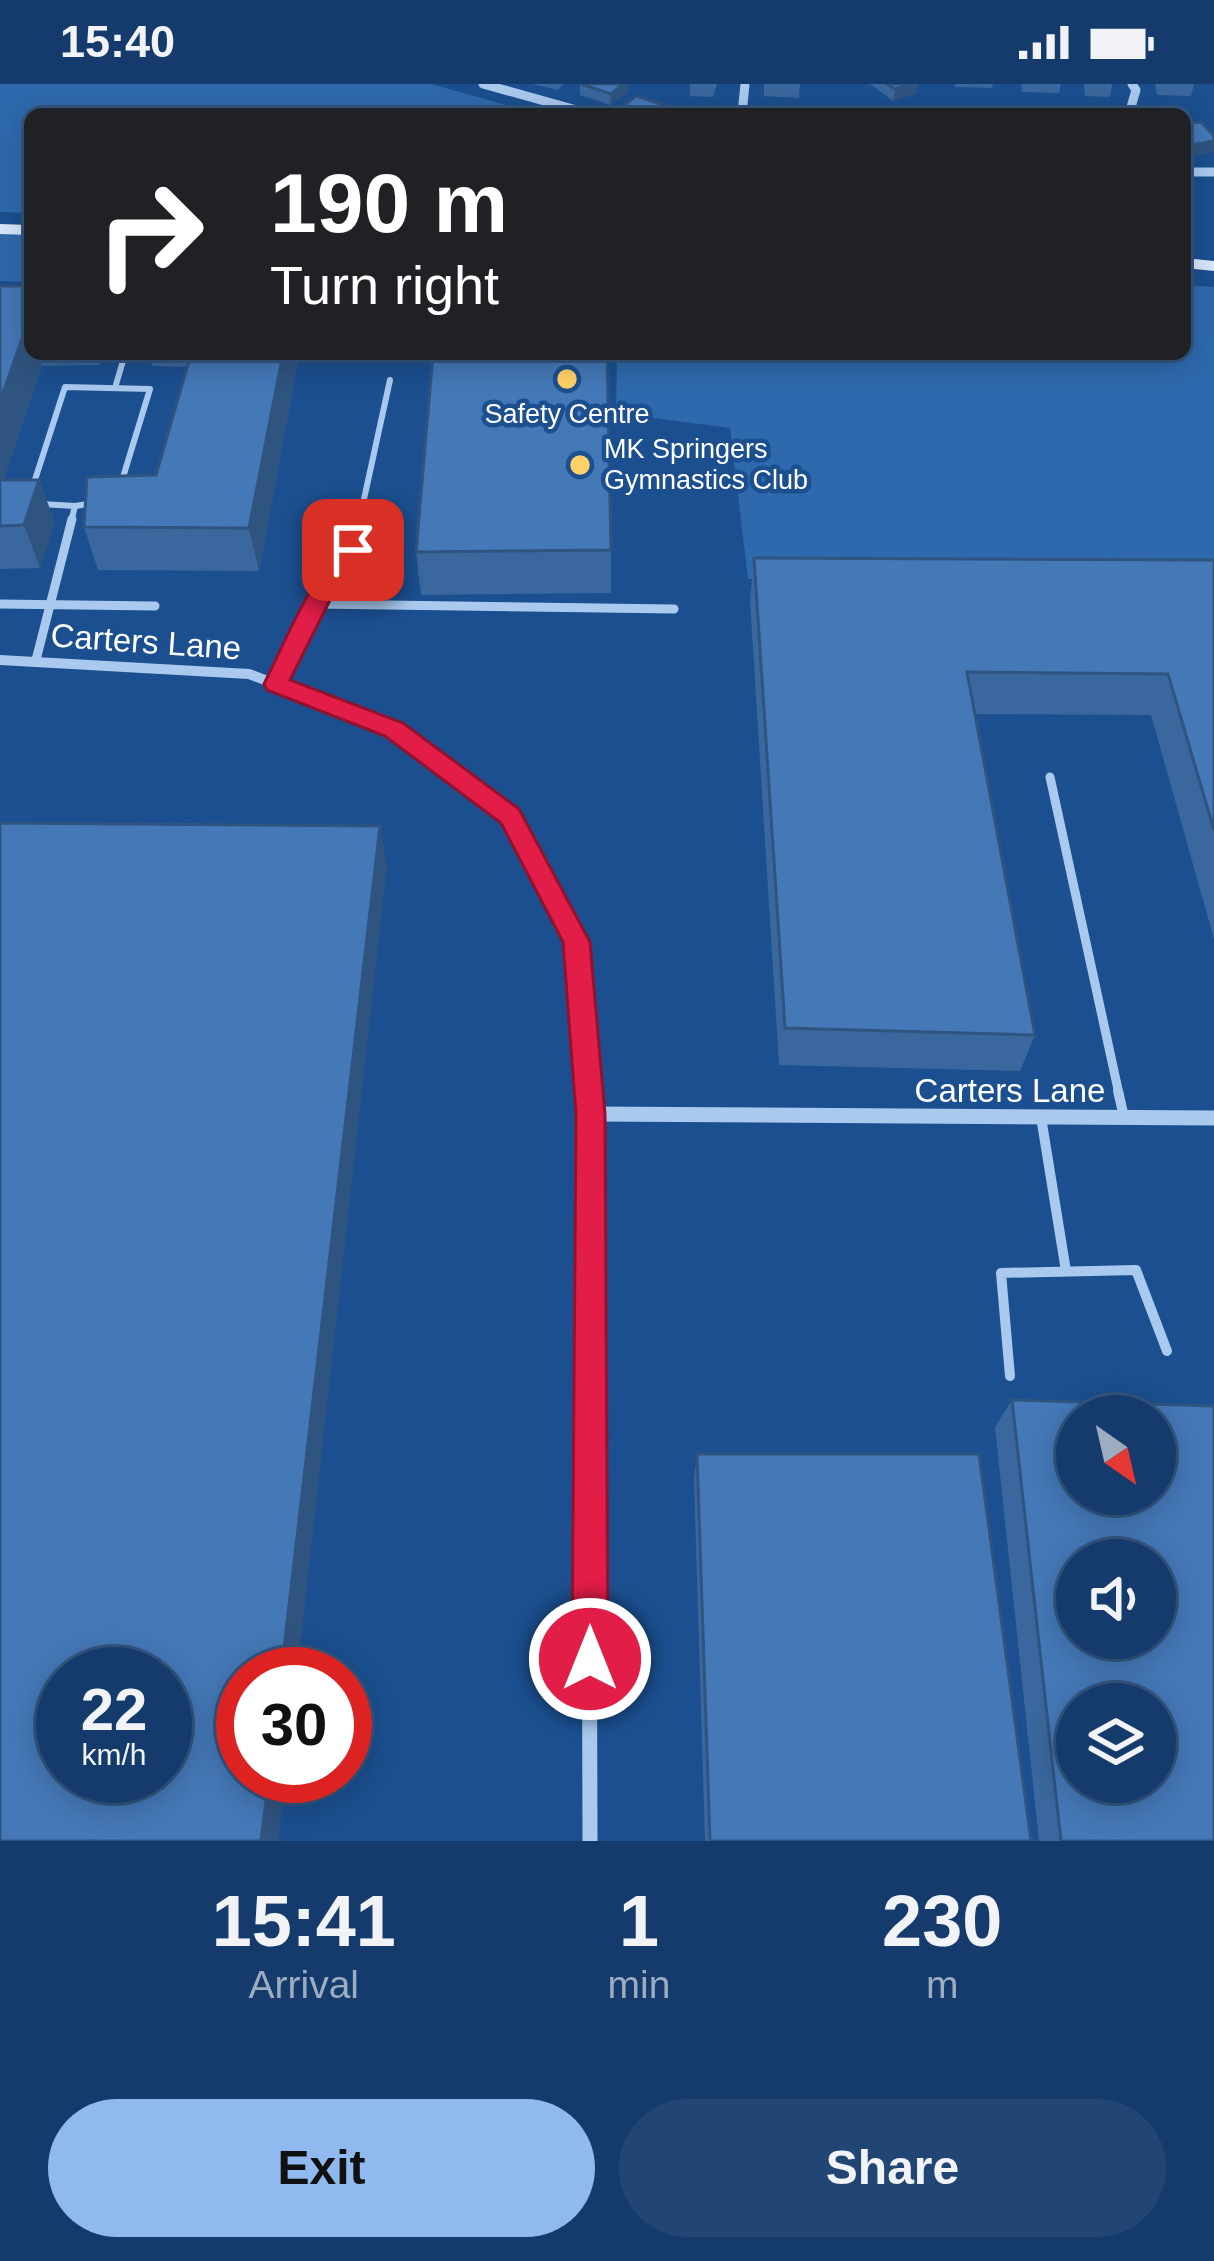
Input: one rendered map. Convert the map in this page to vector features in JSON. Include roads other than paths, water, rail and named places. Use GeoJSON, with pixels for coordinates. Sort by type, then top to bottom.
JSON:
{"type":"FeatureCollection","features":[{"type":"Feature","properties":{"kind":"street"},"geometry":{"type":"LineString","coordinates":[[482,84],[568,108]]}},
{"type":"Feature","properties":{"kind":"street","name":"Carters Lane"},"geometry":{"type":"LineString","coordinates":[[0,661],[249,674],[394,729],[510,816],[577,942],[590,1114],[590,1841]]}},
{"type":"Feature","properties":{"kind":"street","name":"Carters Lane"},"geometry":{"type":"LineString","coordinates":[[590,1114],[1214,1118]]}},
{"type":"Feature","properties":{"kind":"lane"},"geometry":{"type":"LineString","coordinates":[[115,388],[123,360]]}},
{"type":"Feature","properties":{"kind":"lane"},"geometry":{"type":"LineString","coordinates":[[276,684],[316,604],[353,550],[390,380]]}},
{"type":"Feature","properties":{"kind":"lane"},"geometry":{"type":"LineString","coordinates":[[96,502],[75,506],[28,503],[65,387],[150,388],[117,499]]}},
{"type":"Feature","properties":{"kind":"lane"},"geometry":{"type":"LineString","coordinates":[[36,660],[75,506]]}},
{"type":"Feature","properties":{"kind":"lane"},"geometry":{"type":"LineString","coordinates":[[0,604],[155,605]]}},
{"type":"Feature","properties":{"kind":"lane"},"geometry":{"type":"LineString","coordinates":[[316,604],[674,609]]}},
{"type":"Feature","properties":{"kind":"lane"},"geometry":{"type":"LineString","coordinates":[[1050,778],[1124,1117]]}},
{"type":"Feature","properties":{"kind":"lane"},"geometry":{"type":"LineString","coordinates":[[1041,1117],[1066,1271]]}},
{"type":"Feature","properties":{"kind":"lane"},"geometry":{"type":"LineString","coordinates":[[1010,1376],[1001,1273],[1136,1270],[1167,1352]]}},
{"type":"Feature","properties":{"kind":"place","name":"Safety Centre"},"geometry":{"type":"Point","coordinates":[567,379]}},
{"type":"Feature","properties":{"kind":"place","name":"MK Springers Gymnastics Club"},"geometry":{"type":"Point","coordinates":[580,465]}}]}
